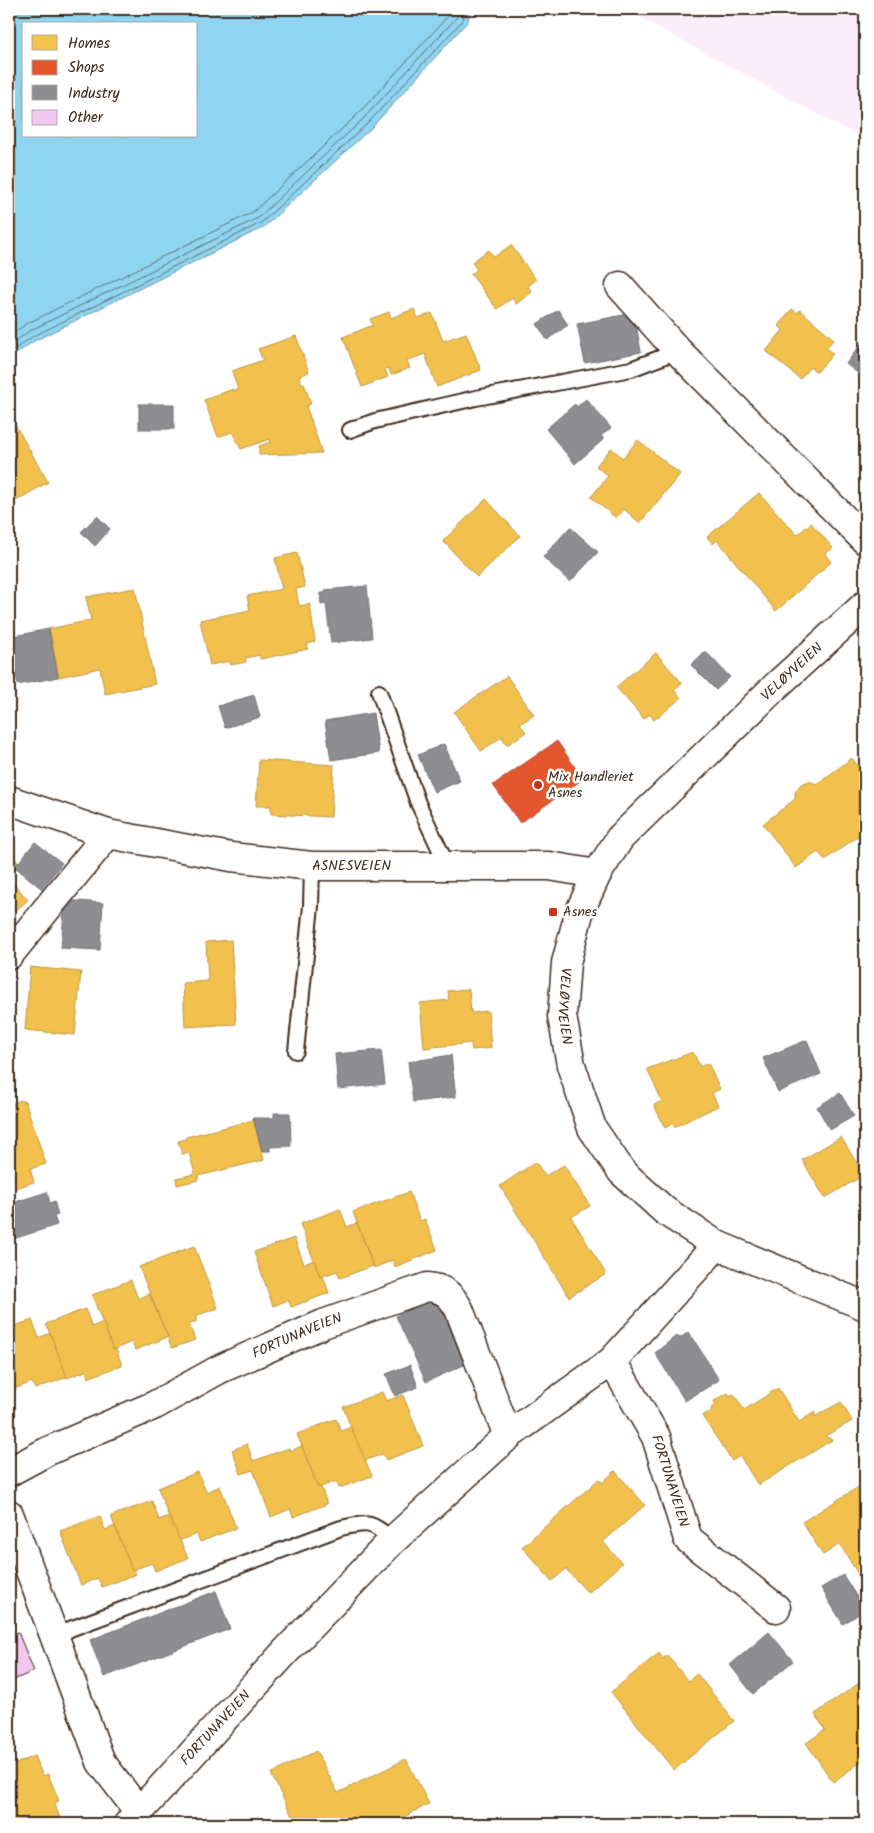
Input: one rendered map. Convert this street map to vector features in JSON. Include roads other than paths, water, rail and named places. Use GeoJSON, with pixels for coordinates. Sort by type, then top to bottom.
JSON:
{"type":"FeatureCollection","features":[{"type":"Feature","properties":{"kind":"street"},"geometry":{"type":"LineString","coordinates":[[620,286],[678,351],[865,540]]}},
{"type":"Feature","properties":{"kind":"street","name":"VELØYVEIEN"},"geometry":{"type":"LineString","coordinates":[[865,605],[678,780],[620,838],[597,874],[579,913],[566,964],[562,1016],[571,1065],[592,1128],[622,1172],[665,1211],[717,1245],[865,1306]]}},
{"type":"Feature","properties":{"kind":"street","name":"ASNESVEIEN"},"geometry":{"type":"LineString","coordinates":[[9,800],[108,834],[230,857],[312,866],[549,866],[597,874]]}},
{"type":"Feature","properties":{"kind":"street"},"geometry":{"type":"LineString","coordinates":[[9,955],[108,834]]}},
{"type":"Feature","properties":{"kind":"street"},"geometry":{"type":"LineString","coordinates":[[612,1361],[717,1245]]}},
{"type":"Feature","properties":{"kind":"street","name":"FORTUNAVEIEN"},"geometry":{"type":"LineString","coordinates":[[9,1472],[48,1451],[155,1405],[220,1369],[323,1324],[427,1286],[438,1287],[451,1294],[459,1309],[508,1436]]}},
{"type":"Feature","properties":{"kind":"street","name":"FORTUNAVEIEN"},"geometry":{"type":"LineString","coordinates":[[9,1514],[102,1762],[133,1818],[287,1650],[392,1542],[508,1436],[612,1361],[656,1438],[688,1539],[776,1608]]}},
{"type":"Feature","properties":{"kind":"lane"},"geometry":{"type":"LineString","coordinates":[[350,430],[374,421],[466,400],[631,369],[678,351]]}},
{"type":"Feature","properties":{"kind":"lane"},"geometry":{"type":"LineString","coordinates":[[378,692],[418,803],[447,865]]}},
{"type":"Feature","properties":{"kind":"lane"},"geometry":{"type":"LineString","coordinates":[[296,1051],[311,906],[312,866]]}},
{"type":"Feature","properties":{"kind":"lane"},"geometry":{"type":"LineString","coordinates":[[55,1638],[70,1629],[341,1528],[366,1523],[376,1525],[392,1542]]}},
{"type":"Feature","properties":{"kind":"water"},"geometry":{"type":"Polygon","coordinates":[[[9,9],[470,9],[468,21],[372,127],[264,227],[34,341],[9,359],[9,9]]]}},
{"type":"Feature","properties":{"kind":"place","name":"Mix Handleriet Asnes"},"geometry":{"type":"Point","coordinates":[538,785]}},
{"type":"Feature","properties":{"kind":"place","name":"Asnes"},"geometry":{"type":"Point","coordinates":[553,912]}}]}
